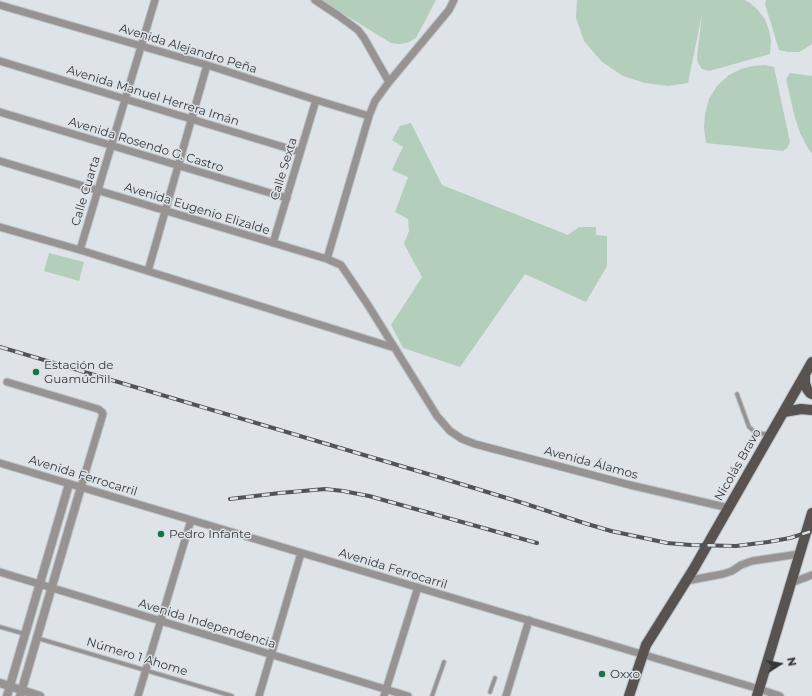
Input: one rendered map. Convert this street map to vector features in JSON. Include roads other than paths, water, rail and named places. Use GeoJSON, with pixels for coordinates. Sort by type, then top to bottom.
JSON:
{"type":"FeatureCollection","features":[{"type":"Feature","properties":{"kind":"main road","name":"Nicolás Bravo"},"geometry":{"type":"LineString","coordinates":[[629,696],[646,645],[693,570],[812,362]]}},
{"type":"Feature","properties":{"kind":"main road"},"geometry":{"type":"LineString","coordinates":[[804,375],[807,389],[810,394],[812,394]]}},
{"type":"Feature","properties":{"kind":"main road"},"geometry":{"type":"LineString","coordinates":[[784,412],[801,409],[812,410]]}},
{"type":"Feature","properties":{"kind":"main road"},"geometry":{"type":"LineString","coordinates":[[758,692],[812,512]]}},
{"type":"Feature","properties":{"kind":"street","name":"Calle Cuarta"},"geometry":{"type":"LineString","coordinates":[[80,250],[155,0]]}},
{"type":"Feature","properties":{"kind":"street"},"geometry":{"type":"LineString","coordinates":[[315,0],[358,30],[389,82]]}},
{"type":"Feature","properties":{"kind":"street"},"geometry":{"type":"LineString","coordinates":[[327,259],[369,116],[375,101],[449,10],[454,0]]}},
{"type":"Feature","properties":{"kind":"street","name":"Avenida Alejandro Peña"},"geometry":{"type":"LineString","coordinates":[[0,5],[207,65],[369,116]]}},
{"type":"Feature","properties":{"kind":"street","name":"Avenida Manuel Herrera Imán"},"geometry":{"type":"LineString","coordinates":[[0,62],[300,152]]}},
{"type":"Feature","properties":{"kind":"street"},"geometry":{"type":"LineString","coordinates":[[148,271],[207,65]]}},
{"type":"Feature","properties":{"kind":"street","name":"Calle Sexta"},"geometry":{"type":"LineString","coordinates":[[273,243],[316,100]]}},
{"type":"Feature","properties":{"kind":"street","name":"Avenida Rosendo G. Castro"},"geometry":{"type":"LineString","coordinates":[[0,112],[287,198]]}},
{"type":"Feature","properties":{"kind":"street","name":"Avenida Eugenio Elizalde"},"geometry":{"type":"LineString","coordinates":[[0,161],[327,259],[341,265],[395,348]]}},
{"type":"Feature","properties":{"kind":"street"},"geometry":{"type":"LineString","coordinates":[[0,227],[80,250],[395,348]]}},
{"type":"Feature","properties":{"kind":"street","name":"Avenida Álamos"},"geometry":{"type":"LineString","coordinates":[[395,348],[437,416],[450,431],[462,439],[475,444],[630,485],[729,508]]}},
{"type":"Feature","properties":{"kind":"street"},"geometry":{"type":"LineString","coordinates":[[7,382],[98,409],[102,412],[21,693]]}},
{"type":"Feature","properties":{"kind":"street","name":"Avenida Ferrocarril"},"geometry":{"type":"LineString","coordinates":[[0,463],[642,654],[758,692],[780,696]]}},
{"type":"Feature","properties":{"kind":"street"},"geometry":{"type":"LineString","coordinates":[[7,696],[69,484]]}},
{"type":"Feature","properties":{"kind":"street"},"geometry":{"type":"LineString","coordinates":[[138,696],[191,520]]}},
{"type":"Feature","properties":{"kind":"street"},"geometry":{"type":"LineString","coordinates":[[259,696],[302,553]]}},
{"type":"Feature","properties":{"kind":"street"},"geometry":{"type":"LineString","coordinates":[[686,581],[728,573],[741,565],[752,561],[799,554]]}},
{"type":"Feature","properties":{"kind":"street","name":"Avenida Independencia"},"geometry":{"type":"LineString","coordinates":[[0,572],[271,655],[385,693],[408,696]]}},
{"type":"Feature","properties":{"kind":"street"},"geometry":{"type":"LineString","coordinates":[[791,583],[812,575]]}},
{"type":"Feature","properties":{"kind":"street"},"geometry":{"type":"LineString","coordinates":[[385,693],[418,588]]}},
{"type":"Feature","properties":{"kind":"street"},"geometry":{"type":"LineString","coordinates":[[506,696],[529,620]]}},
{"type":"Feature","properties":{"kind":"street"},"geometry":{"type":"LineString","coordinates":[[0,683],[10,686],[21,693],[40,696]]}},
{"type":"Feature","properties":{"kind":"lane"},"geometry":{"type":"LineString","coordinates":[[737,394],[749,427],[756,433],[766,434],[772,432]]}},
{"type":"Feature","properties":{"kind":"lane"},"geometry":{"type":"LineString","coordinates":[[0,627],[25,634]]}},
{"type":"Feature","properties":{"kind":"lane","name":"Número 1 Ahome"},"geometry":{"type":"LineString","coordinates":[[37,638],[232,696]]}},
{"type":"Feature","properties":{"kind":"lane"},"geometry":{"type":"LineString","coordinates":[[432,696],[444,662]]}},
{"type":"Feature","properties":{"kind":"lane"},"geometry":{"type":"LineString","coordinates":[[490,692],[495,678]]}},
{"type":"Feature","properties":{"kind":"railway"},"geometry":{"type":"LineString","coordinates":[[0,347],[438,477],[611,531],[667,543],[736,546],[790,538],[812,531]]}},
{"type":"Feature","properties":{"kind":"railway"},"geometry":{"type":"LineString","coordinates":[[230,499],[325,489],[343,491],[369,496],[537,543]]}},
{"type":"Feature","properties":{"kind":"place","name":"Estación de Guamúchil"},"geometry":{"type":"Point","coordinates":[36,372]}},
{"type":"Feature","properties":{"kind":"place","name":"Pedro Infante"},"geometry":{"type":"Point","coordinates":[161,534]}},
{"type":"Feature","properties":{"kind":"place","name":"Oxxo"},"geometry":{"type":"Point","coordinates":[602,674]}}]}
